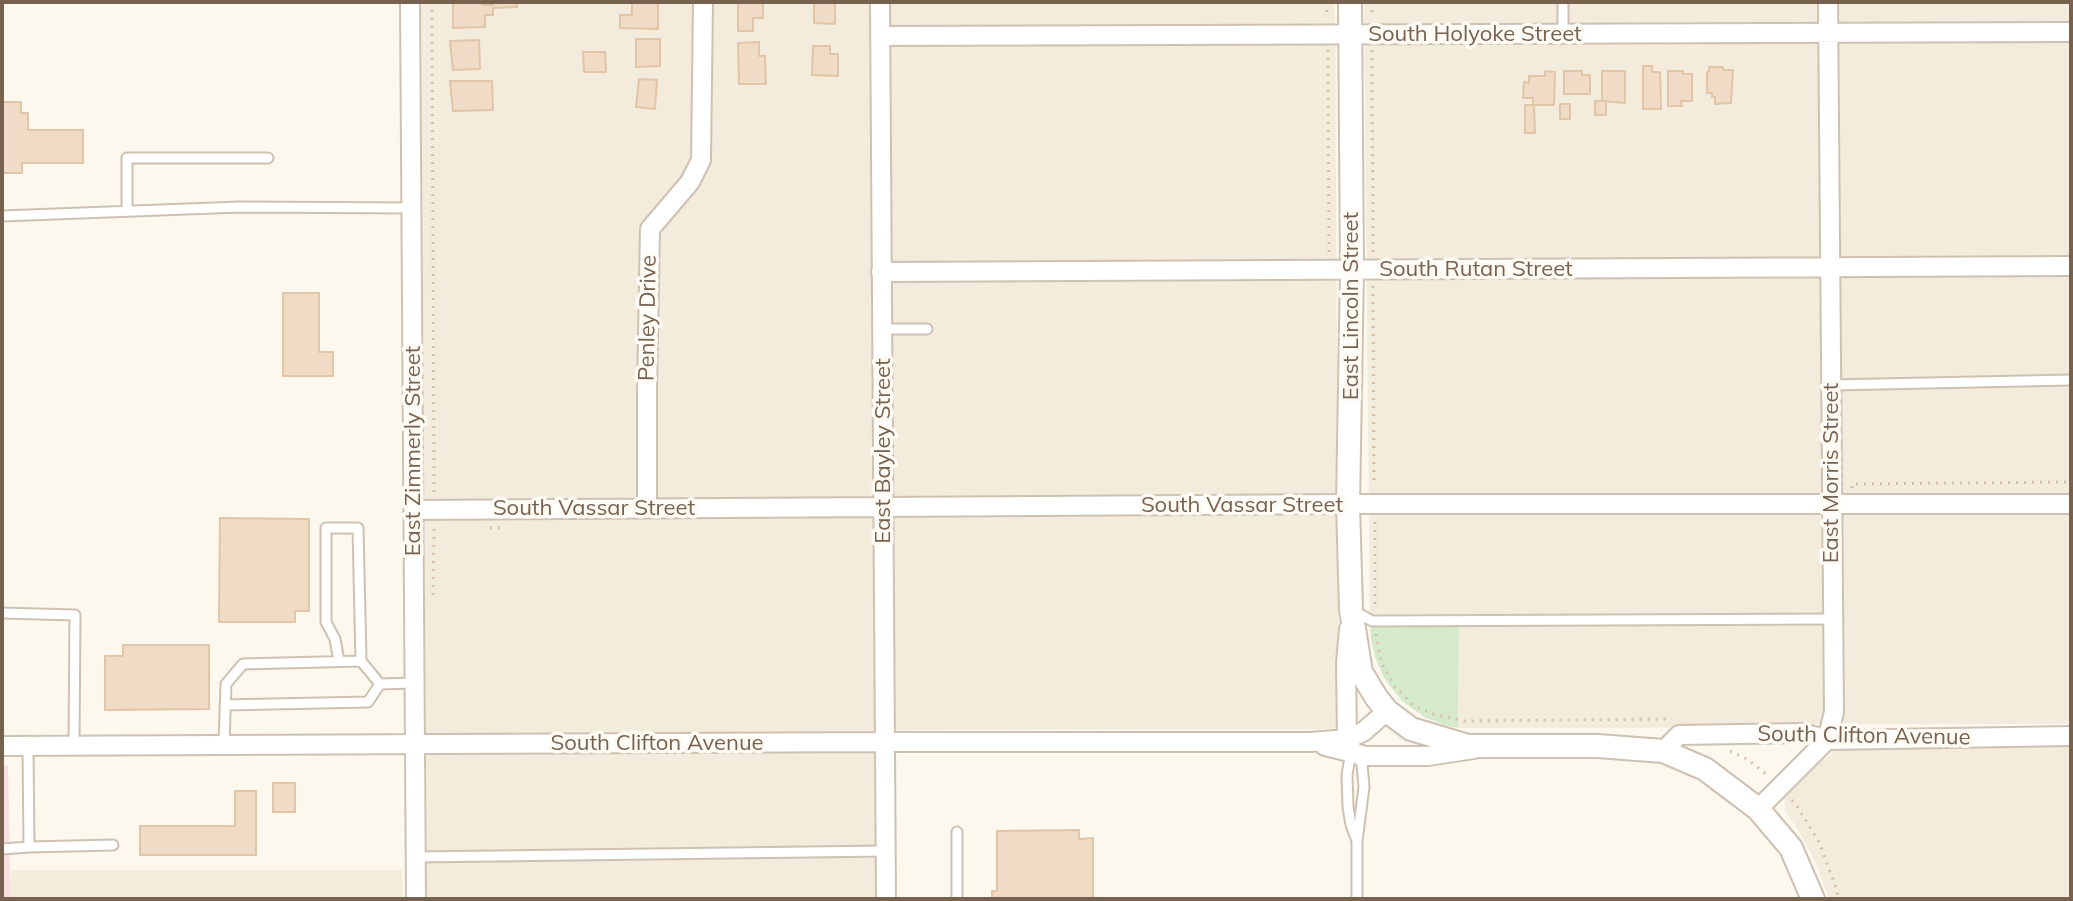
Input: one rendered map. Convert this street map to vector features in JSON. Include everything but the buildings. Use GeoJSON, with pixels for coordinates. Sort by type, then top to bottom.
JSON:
{"type":"FeatureCollection","features":[{"type":"Feature","properties":{"kind":"street","name":"East Zimmerly Street"},"geometry":{"type":"LineString","coordinates":[[410,2],[416,899]]}},
{"type":"Feature","properties":{"kind":"street","name":"Penley Drive"},"geometry":{"type":"LineString","coordinates":[[647,508],[650,229],[690,182],[701,160],[703,2]]}},
{"type":"Feature","properties":{"kind":"street","name":"East Bayley Street"},"geometry":{"type":"LineString","coordinates":[[880,2],[886,899]]}},
{"type":"Feature","properties":{"kind":"street","name":"East Lincoln Street"},"geometry":{"type":"LineString","coordinates":[[1350,2],[1361,34],[1363,270],[1348,504],[1351,610],[1346,663],[1350,746]]}},
{"type":"Feature","properties":{"kind":"street","name":"East Morris Street"},"geometry":{"type":"LineString","coordinates":[[1827,740],[1834,712],[1828,2]]}},
{"type":"Feature","properties":{"kind":"street","name":"South Holyoke Street"},"geometry":{"type":"LineString","coordinates":[[880,36],[2071,32]]}},
{"type":"Feature","properties":{"kind":"street","name":"South Rutan Street"},"geometry":{"type":"LineString","coordinates":[[881,272],[2071,266]]}},
{"type":"Feature","properties":{"kind":"street","name":"South Vassar Street"},"geometry":{"type":"LineString","coordinates":[[414,510],[1348,504],[2071,504]]}},
{"type":"Feature","properties":{"kind":"street","name":"East Lincoln Street"},"geometry":{"type":"LineString","coordinates":[[1351,610],[1361,672],[1387,711]]}},
{"type":"Feature","properties":{"kind":"street","name":"South Clifton Avenue"},"geometry":{"type":"LineString","coordinates":[[1350,746],[1387,711],[1411,729],[1468,746],[1598,746],[1663,751],[1705,769],[1758,809]]}},
{"type":"Feature","properties":{"kind":"street","name":"South Clifton Avenue"},"geometry":{"type":"LineString","coordinates":[[1663,751],[1679,735],[1804,733],[1827,740],[2071,736]]}},
{"type":"Feature","properties":{"kind":"street"},"geometry":{"type":"LineString","coordinates":[[1813,899],[1791,848],[1758,809],[1827,740]]}},
{"type":"Feature","properties":{"kind":"street","name":"South Clifton Avenue"},"geometry":{"type":"LineString","coordinates":[[2,746],[1311,742],[1350,746],[1366,756],[1428,756],[1496,746]]}},
{"type":"Feature","properties":{"kind":"lane"},"geometry":{"type":"LineString","coordinates":[[1563,2],[1563,34]]}},
{"type":"Feature","properties":{"kind":"lane"},"geometry":{"type":"LineString","coordinates":[[127,211],[127,158],[268,158]]}},
{"type":"Feature","properties":{"kind":"lane"},"geometry":{"type":"LineString","coordinates":[[2,216],[240,207],[411,208]]}},
{"type":"Feature","properties":{"kind":"lane"},"geometry":{"type":"LineString","coordinates":[[882,329],[927,329]]}},
{"type":"Feature","properties":{"kind":"lane"},"geometry":{"type":"LineString","coordinates":[[1831,385],[2071,380]]}},
{"type":"Feature","properties":{"kind":"lane"},"geometry":{"type":"LineString","coordinates":[[339,661],[335,639],[326,622],[326,528],[358,528],[361,661],[380,684]]}},
{"type":"Feature","properties":{"kind":"lane"},"geometry":{"type":"LineString","coordinates":[[1351,610],[1376,621],[1833,619]]}},
{"type":"Feature","properties":{"kind":"lane"},"geometry":{"type":"LineString","coordinates":[[2,613],[75,615],[74,745]]}},
{"type":"Feature","properties":{"kind":"lane"},"geometry":{"type":"LineString","coordinates":[[224,744],[226,684],[243,664],[361,661]]}},
{"type":"Feature","properties":{"kind":"lane"},"geometry":{"type":"LineString","coordinates":[[380,684],[414,683]]}},
{"type":"Feature","properties":{"kind":"lane"},"geometry":{"type":"LineString","coordinates":[[225,705],[368,702],[380,684]]}},
{"type":"Feature","properties":{"kind":"lane"},"geometry":{"type":"LineString","coordinates":[[28,746],[29,847]]}},
{"type":"Feature","properties":{"kind":"lane"},"geometry":{"type":"LineString","coordinates":[[1350,746],[1348,807],[1357,841]]}},
{"type":"Feature","properties":{"kind":"lane"},"geometry":{"type":"LineString","coordinates":[[1350,746],[1362,764],[1364,787],[1357,841],[1357,899]]}},
{"type":"Feature","properties":{"kind":"lane"},"geometry":{"type":"LineString","coordinates":[[957,832],[957,899]]}},
{"type":"Feature","properties":{"kind":"lane"},"geometry":{"type":"LineString","coordinates":[[2,849],[113,845]]}},
{"type":"Feature","properties":{"kind":"lane"},"geometry":{"type":"LineString","coordinates":[[416,857],[886,851]]}},
{"type":"Feature","properties":{"kind":"path"},"geometry":{"type":"LineString","coordinates":[[432,2],[433,595]]}},
{"type":"Feature","properties":{"kind":"path"},"geometry":{"type":"LineString","coordinates":[[1372,2],[1361,34],[1363,270],[1375,504],[1376,634],[1381,662],[1395,687],[1414,706],[1436,715],[1465,721],[1679,719]]}},
{"type":"Feature","properties":{"kind":"path"},"geometry":{"type":"LineString","coordinates":[[1852,504],[1852,484],[2071,482]]}},
{"type":"Feature","properties":{"kind":"path"},"geometry":{"type":"LineString","coordinates":[[1726,734],[1726,749],[1747,759],[1767,775],[1797,806],[1819,842],[1838,899]]}},
{"type":"Feature","properties":{"kind":"shaded area"},"geometry":{"type":"Polygon","coordinates":[[[421,2],[1335,2],[1339,729],[875,730],[875,899],[427,899],[421,2]]]}},
{"type":"Feature","properties":{"kind":"shaded area"},"geometry":{"type":"Polygon","coordinates":[[[1364,2],[2071,2],[2071,724],[1458,728],[1459,620],[1370,620],[1364,2]]]}},
{"type":"Feature","properties":{"kind":"shaded area"},"geometry":{"type":"Polygon","coordinates":[[[2071,747],[2071,899],[1829,899],[1817,865],[1785,811],[1784,795],[1815,766],[1834,752],[1844,749],[2071,747]]]}},
{"type":"Feature","properties":{"kind":"shaded area"},"geometry":{"type":"Polygon","coordinates":[[[2,765],[8,765],[11,899],[2,899],[2,765]]]}},
{"type":"Feature","properties":{"kind":"shaded area"},"geometry":{"type":"Polygon","coordinates":[[[11,870],[402,870],[403,899],[11,899],[11,870]]]}},
{"type":"Feature","properties":{"kind":"green space"},"geometry":{"type":"Polygon","coordinates":[[[1370,620],[1459,620],[1458,728],[1426,718],[1402,701],[1384,678],[1375,657],[1370,620]]]}}]}
